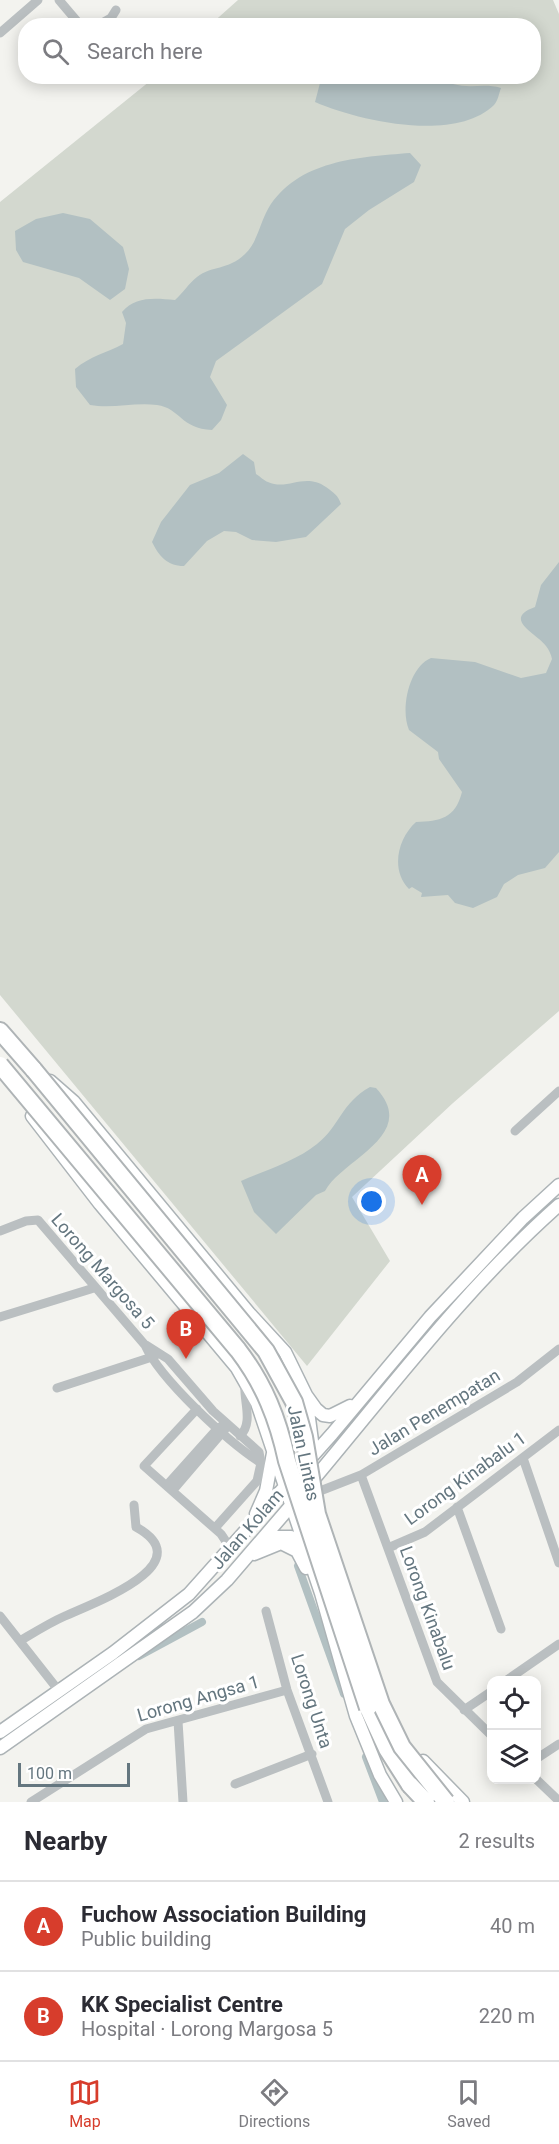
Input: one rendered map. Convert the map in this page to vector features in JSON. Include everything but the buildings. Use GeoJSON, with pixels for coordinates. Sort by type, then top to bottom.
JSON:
{"type":"FeatureCollection","features":[{"type":"Feature","properties":{"kind":"highway","name":"Jalan Lintas"},"geometry":{"type":"LineString","coordinates":[[0,1031],[266,1351],[283,1378],[294,1402],[304,1437],[317,1514],[381,1704],[402,1747],[446,1802]]}},
{"type":"Feature","properties":{"kind":"highway","name":"Jalan Lintas"},"geometry":{"type":"LineString","coordinates":[[0,1065],[238,1350],[261,1383],[278,1422],[287,1461],[374,1723],[403,1774],[426,1802]]}},
{"type":"Feature","properties":{"kind":"main road"},"geometry":{"type":"LineString","coordinates":[[34,1070],[74,1102],[249,1313],[285,1352],[316,1410],[323,1415],[330,1416],[346,1410],[367,1391]]}},
{"type":"Feature","properties":{"kind":"main road","name":"Jalan Lintas"},"geometry":{"type":"LineString","coordinates":[[0,1071],[100,1204],[237,1368],[263,1418],[286,1484],[321,1593],[343,1677],[366,1744],[385,1786],[396,1802]]}},
{"type":"Feature","properties":{"kind":"main road","name":"Jalan Kolam"},"geometry":{"type":"LineString","coordinates":[[0,1732],[175,1606],[222,1558],[314,1455],[482,1260],[559,1185]]}},
{"type":"Feature","properties":{"kind":"main road","name":"Jalan Kolam"},"geometry":{"type":"LineString","coordinates":[[0,1748],[171,1630],[227,1580],[317,1476],[441,1326],[526,1234],[559,1205]]}},
{"type":"Feature","properties":{"kind":"main road","name":"Jalan Lintas"},"geometry":{"type":"LineString","coordinates":[[306,1395],[306,1409],[326,1523],[394,1720],[416,1753],[448,1790],[463,1802]]}},
{"type":"Feature","properties":{"kind":"main road"},"geometry":{"type":"LineString","coordinates":[[263,1418],[278,1442],[290,1444],[296,1439],[306,1409]]}},
{"type":"Feature","properties":{"kind":"main road"},"geometry":{"type":"LineString","coordinates":[[338,1426],[342,1434],[364,1419]]}},
{"type":"Feature","properties":{"kind":"main road"},"geometry":{"type":"LineString","coordinates":[[252,1524],[266,1491],[274,1452]]}},
{"type":"Feature","properties":{"kind":"main road"},"geometry":{"type":"LineString","coordinates":[[265,1537],[291,1537],[307,1549]]}},
{"type":"Feature","properties":{"kind":"main road"},"geometry":{"type":"LineString","coordinates":[[244,1560],[273,1545],[281,1544],[297,1551],[308,1572],[343,1677]]}},
{"type":"Feature","properties":{"kind":"main road"},"geometry":{"type":"LineString","coordinates":[[418,1802],[423,1793],[434,1789],[463,1802]]}},
{"type":"Feature","properties":{"kind":"street"},"geometry":{"type":"LineString","coordinates":[[0,33],[38,0]]}},
{"type":"Feature","properties":{"kind":"street"},"geometry":{"type":"LineString","coordinates":[[59,0],[74,18]]}},
{"type":"Feature","properties":{"kind":"street"},"geometry":{"type":"LineString","coordinates":[[111,18],[116,10]]}},
{"type":"Feature","properties":{"kind":"street"},"geometry":{"type":"LineString","coordinates":[[515,1131],[559,1091]]}},
{"type":"Feature","properties":{"kind":"street","name":"Lorong Margosa 5"},"geometry":{"type":"LineString","coordinates":[[0,1231],[26,1221],[38,1220],[145,1345],[185,1376],[223,1429]]}},
{"type":"Feature","properties":{"kind":"street"},"geometry":{"type":"LineString","coordinates":[[0,1317],[94,1288]]}},
{"type":"Feature","properties":{"kind":"street","name":"Jalan Penempatan"},"geometry":{"type":"LineString","coordinates":[[320,1491],[361,1475],[517,1382],[559,1349]]}},
{"type":"Feature","properties":{"kind":"street"},"geometry":{"type":"LineString","coordinates":[[57,1388],[156,1355]]}},
{"type":"Feature","properties":{"kind":"street","name":"Lorong Margosa 5"},"geometry":{"type":"LineString","coordinates":[[156,1355],[197,1409],[223,1429]]}},
{"type":"Feature","properties":{"kind":"street"},"geometry":{"type":"LineString","coordinates":[[240,1436],[248,1422],[244,1404],[245,1383]]}},
{"type":"Feature","properties":{"kind":"street"},"geometry":{"type":"LineString","coordinates":[[197,1409],[144,1466],[215,1528],[227,1543],[222,1558]]}},
{"type":"Feature","properties":{"kind":"street"},"geometry":{"type":"LineString","coordinates":[[170,1487],[223,1429]]}},
{"type":"Feature","properties":{"kind":"street"},"geometry":{"type":"LineString","coordinates":[[215,1528],[257,1481],[261,1463],[259,1452],[240,1436],[223,1429]]}},
{"type":"Feature","properties":{"kind":"street"},"geometry":{"type":"LineString","coordinates":[[223,1429],[261,1463]]}},
{"type":"Feature","properties":{"kind":"street","name":"Lorong Kinabalu 1"},"geometry":{"type":"LineString","coordinates":[[388,1548],[425,1532],[559,1430]]}},
{"type":"Feature","properties":{"kind":"street"},"geometry":{"type":"LineString","coordinates":[[522,1458],[559,1563]]}},
{"type":"Feature","properties":{"kind":"street","name":"Lorong Kinabalu"},"geometry":{"type":"LineString","coordinates":[[361,1475],[438,1682],[487,1731]]}},
{"type":"Feature","properties":{"kind":"street"},"geometry":{"type":"LineString","coordinates":[[20,1641],[64,1616],[108,1598],[154,1565],[158,1555],[158,1546],[153,1539],[136,1527],[134,1505]]}},
{"type":"Feature","properties":{"kind":"street"},"geometry":{"type":"LineString","coordinates":[[457,1507],[501,1629]]}},
{"type":"Feature","properties":{"kind":"street","name":"Lorong Unta"},"geometry":{"type":"LineString","coordinates":[[266,1611],[287,1690],[328,1802]]}},
{"type":"Feature","properties":{"kind":"street"},"geometry":{"type":"LineString","coordinates":[[0,1616],[59,1691]]}},
{"type":"Feature","properties":{"kind":"street"},"geometry":{"type":"LineString","coordinates":[[513,1676],[559,1644]]}},
{"type":"Feature","properties":{"kind":"street","name":"Lorong Angsa 1"},"geometry":{"type":"LineString","coordinates":[[31,1802],[132,1735],[149,1727],[287,1690]]}},
{"type":"Feature","properties":{"kind":"street"},"geometry":{"type":"LineString","coordinates":[[465,1710],[487,1695]]}},
{"type":"Feature","properties":{"kind":"street"},"geometry":{"type":"LineString","coordinates":[[177,1721],[183,1802]]}},
{"type":"Feature","properties":{"kind":"street"},"geometry":{"type":"LineString","coordinates":[[541,1756],[559,1744]]}},
{"type":"Feature","properties":{"kind":"street"},"geometry":{"type":"LineString","coordinates":[[235,1784],[312,1754]]}},
{"type":"Feature","properties":{"kind":"street"},"geometry":{"type":"LineString","coordinates":[[541,1783],[559,1801]]}},
{"type":"Feature","properties":{"kind":"shaded area"},"geometry":{"type":"Polygon","coordinates":[[[238,0],[553,0],[559,14],[559,1011],[453,1103],[352,1197],[390,1261],[307,1366],[0,995],[0,202],[146,84],[541,84],[541,18],[218,18],[238,0]]]}},
{"type":"Feature","properties":{"kind":"shaded area"},"geometry":{"type":"Polygon","coordinates":[[[320,84],[453,84],[501,88],[494,105],[477,117],[432,126],[406,125],[356,116],[315,102],[320,84]]]}},
{"type":"Feature","properties":{"kind":"shaded area"},"geometry":{"type":"Polygon","coordinates":[[[410,153],[421,165],[414,182],[369,210],[345,229],[322,284],[216,361],[210,377],[227,405],[221,420],[212,430],[194,426],[171,410],[157,405],[90,405],[76,387],[75,369],[92,358],[123,344],[126,323],[122,312],[127,307],[146,299],[175,300],[194,279],[203,273],[226,266],[245,254],[253,244],[268,209],[280,193],[295,180],[331,164],[410,153]]]}},
{"type":"Feature","properties":{"kind":"shaded area"},"geometry":{"type":"Polygon","coordinates":[[[63,213],[90,219],[123,247],[129,269],[125,289],[110,300],[79,278],[23,262],[16,250],[15,231],[36,219],[63,213]]]}},
{"type":"Feature","properties":{"kind":"shaded area"},"geometry":{"type":"Polygon","coordinates":[[[243,454],[254,462],[256,474],[266,481],[275,484],[303,481],[318,483],[335,494],[341,504],[306,537],[276,542],[252,540],[236,532],[224,531],[207,541],[184,566],[168,562],[152,542],[161,522],[190,485],[219,473],[243,454]]]}},
{"type":"Feature","properties":{"kind":"shaded area"},"geometry":{"type":"Polygon","coordinates":[[[559,562],[559,852],[545,868],[518,875],[504,884],[497,897],[473,908],[455,903],[448,895],[421,897],[422,893],[412,887],[409,889],[403,881],[398,864],[401,845],[416,822],[432,821],[451,813],[462,792],[439,759],[438,752],[409,730],[406,721],[406,700],[412,679],[423,663],[431,658],[475,662],[521,678],[546,673],[552,659],[550,652],[542,641],[525,626],[521,621],[521,616],[535,607],[541,585],[559,562]]]}},
{"type":"Feature","properties":{"kind":"shaded area"},"geometry":{"type":"Polygon","coordinates":[[[370,1087],[376,1088],[387,1105],[389,1119],[384,1133],[334,1179],[325,1191],[316,1195],[276,1234],[254,1212],[241,1181],[309,1150],[325,1137],[353,1100],[370,1087]]]}},
{"type":"Feature","properties":{"kind":"waterway"},"geometry":{"type":"LineString","coordinates":[[298,1566],[344,1694]]}},
{"type":"Feature","properties":{"kind":"waterway"},"geometry":{"type":"LineString","coordinates":[[139,1656],[202,1622]]}},
{"type":"Feature","properties":{"kind":"waterway"},"geometry":{"type":"LineString","coordinates":[[366,1757],[383,1802]]}},
{"type":"Feature","properties":{"kind":"place","name":"Fuchow Association Building"},"geometry":{"type":"Point","coordinates":[422,1205]}},
{"type":"Feature","properties":{"kind":"place","name":"KK Specialist Centre"},"geometry":{"type":"Point","coordinates":[186,1359]}}]}
